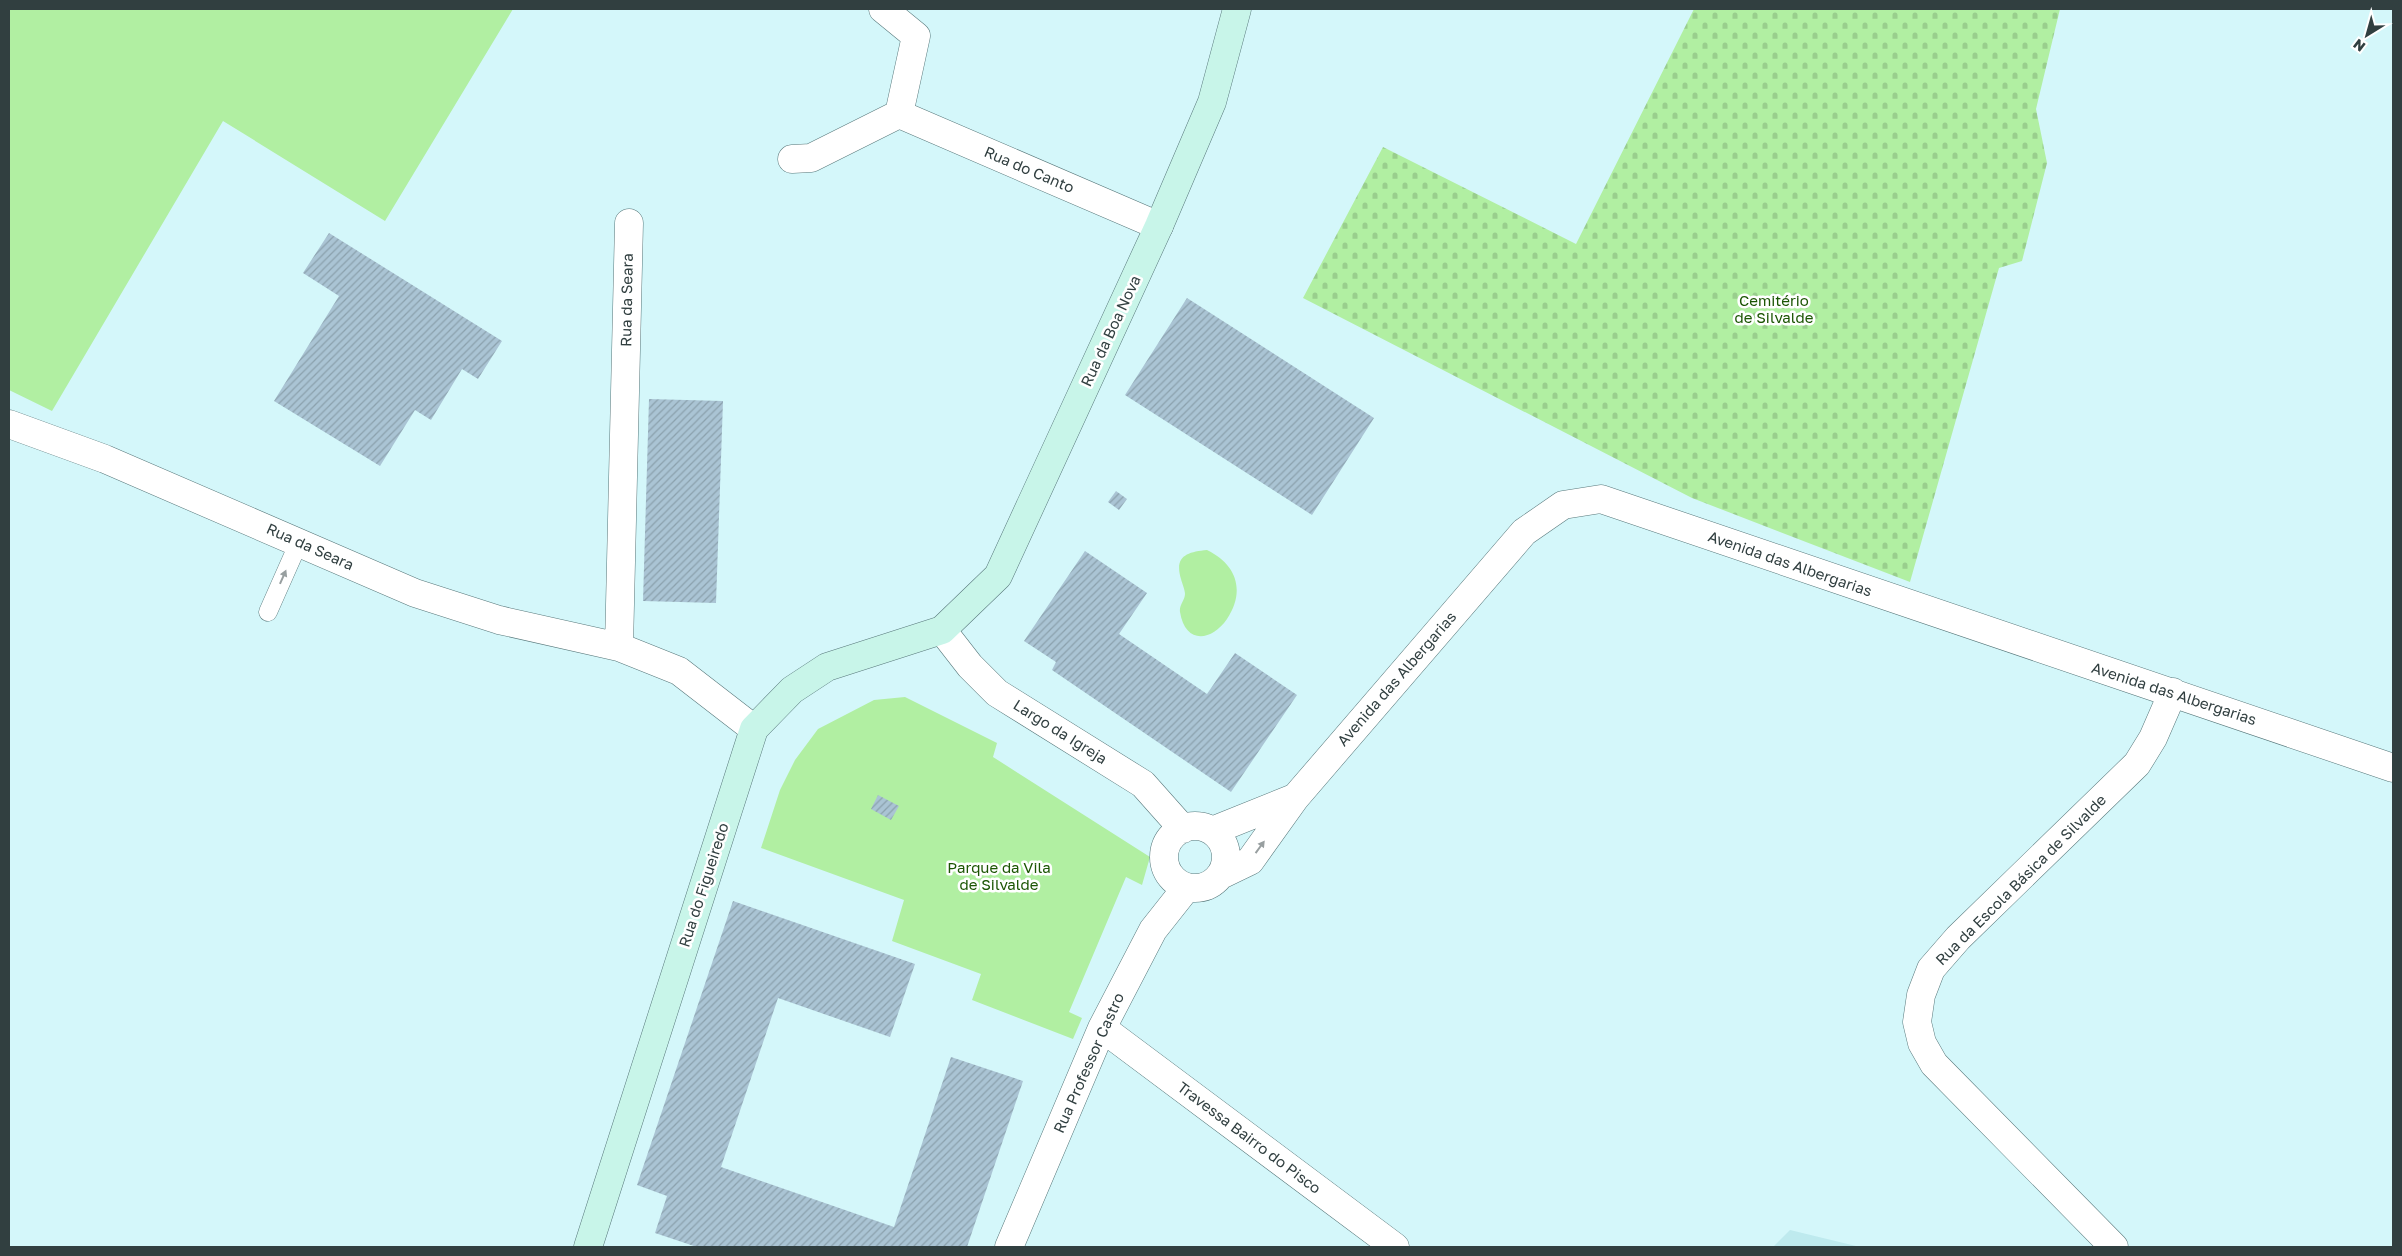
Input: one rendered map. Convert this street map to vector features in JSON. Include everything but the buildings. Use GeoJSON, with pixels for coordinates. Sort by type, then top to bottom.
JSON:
{"type":"FeatureCollection","features":[{"type":"Feature","properties":{"kind":"main road","name":"Rua da Boa Nova"},"geometry":{"type":"LineString","coordinates":[[942,630],[998,576],[1159,226],[1212,102],[1237,9]]}},
{"type":"Feature","properties":{"kind":"main road","name":"Rua do Figueiredo"},"geometry":{"type":"LineString","coordinates":[[588,1247],[754,729],[792,690],[827,667],[942,630]]}},
{"type":"Feature","properties":{"kind":"street"},"geometry":{"type":"LineString","coordinates":[[792,158],[811,158],[899,114],[916,36],[883,9]]}},
{"type":"Feature","properties":{"kind":"street","name":"Rua do Canto"},"geometry":{"type":"LineString","coordinates":[[899,114],[1159,226]]}},
{"type":"Feature","properties":{"kind":"street","name":"Rua da Seara"},"geometry":{"type":"LineString","coordinates":[[619,647],[629,223]]}},
{"type":"Feature","properties":{"kind":"street","name":"Rua da Seara"},"geometry":{"type":"LineString","coordinates":[[9,424],[105,459],[415,594],[499,620],[619,647],[679,671],[754,729]]}},
{"type":"Feature","properties":{"kind":"street","name":"Avenida das Albergarias"},"geometry":{"type":"LineString","coordinates":[[1221,875],[1250,861],[1295,798],[1524,532],[1563,505],[1601,499],[2393,768]]}},
{"type":"Feature","properties":{"kind":"street","name":"Largo da Igreja"},"geometry":{"type":"LineString","coordinates":[[942,630],[970,666],[997,693],[1143,784],[1183,829]]}},
{"type":"Feature","properties":{"kind":"street","name":"Rua da Escola Básica de Silvalde"},"geometry":{"type":"LineString","coordinates":[[2114,1247],[1934,1064],[1922,1043],[1917,1022],[1921,995],[1931,969],[1958,938],[2137,764],[2153,738],[2173,692]]}},
{"type":"Feature","properties":{"kind":"street","name":"Avenida das Albergarias"},"geometry":{"type":"LineString","coordinates":[[1212,831],[1295,798]]}},
{"type":"Feature","properties":{"kind":"street"},"geometry":{"type":"LineString","coordinates":[[1193,827],[1212,831],[1220,838],[1225,847],[1226,861],[1221,875],[1206,887],[1186,887],[1177,882],[1170,875],[1165,865],[1164,854],[1173,835],[1183,829],[1193,827]]}},
{"type":"Feature","properties":{"kind":"street","name":"Rua Professor Castro"},"geometry":{"type":"LineString","coordinates":[[1008,1247],[1102,1028],[1153,930],[1186,887]]}},
{"type":"Feature","properties":{"kind":"street","name":"Travessa Bairro do Pisco"},"geometry":{"type":"LineString","coordinates":[[1102,1028],[1396,1247]]}},
{"type":"Feature","properties":{"kind":"lane"},"geometry":{"type":"LineString","coordinates":[[268,612],[298,542]]}},
{"type":"Feature","properties":{"kind":"shaded area"},"geometry":{"type":"Polygon","coordinates":[[[1790,1230],[1860,1247],[1773,1247],[1790,1230]]]}},
{"type":"Feature","properties":{"kind":"green space"},"geometry":{"type":"Polygon","coordinates":[[[9,9],[513,9],[385,221],[223,121],[52,411],[9,390],[9,9]]]}},
{"type":"Feature","properties":{"kind":"green space","name":"Cemitério de Silvalde"},"geometry":{"type":"Polygon","coordinates":[[[1694,9],[2060,9],[2036,109],[2047,163],[2022,261],[1999,268],[1910,582],[1692,498],[1303,298],[1383,147],[1576,244],[1694,9]]]}},
{"type":"Feature","properties":{"kind":"green space"},"geometry":{"type":"Polygon","coordinates":[[[1207,550],[1217,556],[1231,570],[1237,588],[1233,608],[1221,627],[1214,632],[1199,636],[1187,630],[1180,612],[1185,594],[1179,565],[1181,560],[1188,554],[1207,550]]]}},
{"type":"Feature","properties":{"kind":"green space","name":"Parque da Vila de Silvalde"},"geometry":{"type":"Polygon","coordinates":[[[905,697],[997,743],[993,757],[1150,857],[1142,885],[1126,877],[1069,1012],[1082,1018],[1073,1039],[972,1000],[981,974],[892,941],[904,900],[761,848],[780,790],[795,760],[818,729],[874,700],[905,697]]]}}]}
